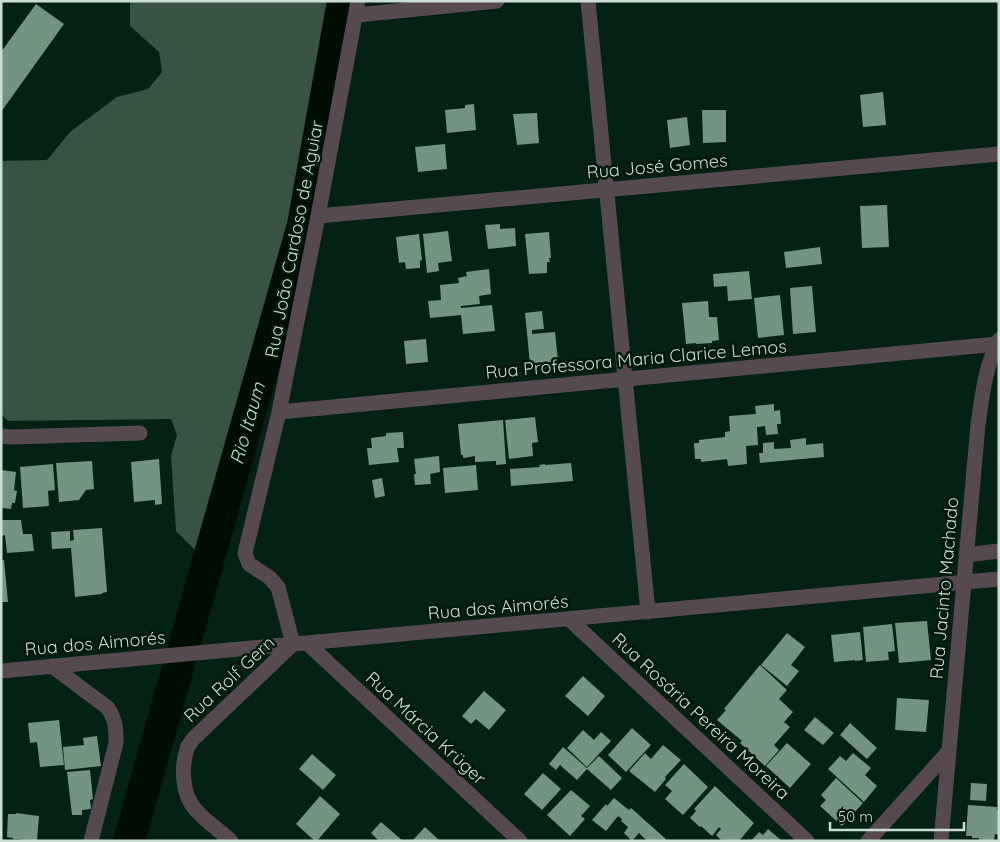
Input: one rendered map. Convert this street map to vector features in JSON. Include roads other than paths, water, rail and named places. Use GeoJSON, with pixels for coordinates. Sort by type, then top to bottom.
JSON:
{"type":"FeatureCollection","features":[{"type":"Feature","properties":{"kind":"street"},"geometry":{"type":"LineString","coordinates":[[357,8],[497,1]]}},
{"type":"Feature","properties":{"kind":"street"},"geometry":{"type":"LineString","coordinates":[[588,1],[648,612]]}},
{"type":"Feature","properties":{"kind":"street","name":"Rua João Cardoso de Aguiar"},"geometry":{"type":"LineString","coordinates":[[300,643],[278,587],[270,578],[249,564],[246,552],[279,412],[357,8]]}},
{"type":"Feature","properties":{"kind":"street","name":"Rua José Gomes"},"geometry":{"type":"LineString","coordinates":[[318,216],[999,154]]}},
{"type":"Feature","properties":{"kind":"street","name":"Rua Professora Maria Clarice Lemos"},"geometry":{"type":"LineString","coordinates":[[279,412],[998,342]]}},
{"type":"Feature","properties":{"kind":"street","name":"Rua Jacinto Machado"},"geometry":{"type":"LineString","coordinates":[[941,841],[978,425],[985,381],[998,342]]}},
{"type":"Feature","properties":{"kind":"street"},"geometry":{"type":"LineString","coordinates":[[1,436],[140,433]]}},
{"type":"Feature","properties":{"kind":"street"},"geometry":{"type":"LineString","coordinates":[[966,555],[999,552]]}},
{"type":"Feature","properties":{"kind":"street","name":"Rua dos Aimorés"},"geometry":{"type":"LineString","coordinates":[[1,671],[999,579]]}},
{"type":"Feature","properties":{"kind":"street","name":"Rua Rosária Pereira Moreira"},"geometry":{"type":"LineString","coordinates":[[569,619],[807,841]]}},
{"type":"Feature","properties":{"kind":"street","name":"Rua Rolf Gern"},"geometry":{"type":"LineString","coordinates":[[231,841],[195,809],[187,795],[184,779],[187,747],[193,739],[300,643]]}},
{"type":"Feature","properties":{"kind":"street","name":"Rua Márcia Krüger"},"geometry":{"type":"LineString","coordinates":[[300,643],[520,841]]}},
{"type":"Feature","properties":{"kind":"street"},"geometry":{"type":"LineString","coordinates":[[52,666],[108,708],[114,718],[116,743],[91,841]]}},
{"type":"Feature","properties":{"kind":"street"},"geometry":{"type":"LineString","coordinates":[[868,841],[948,751]]}},
{"type":"Feature","properties":{"kind":"waterway","name":"Rio Itaum"},"geometry":{"type":"LineString","coordinates":[[129,841],[303,225],[343,1]]}}]}
